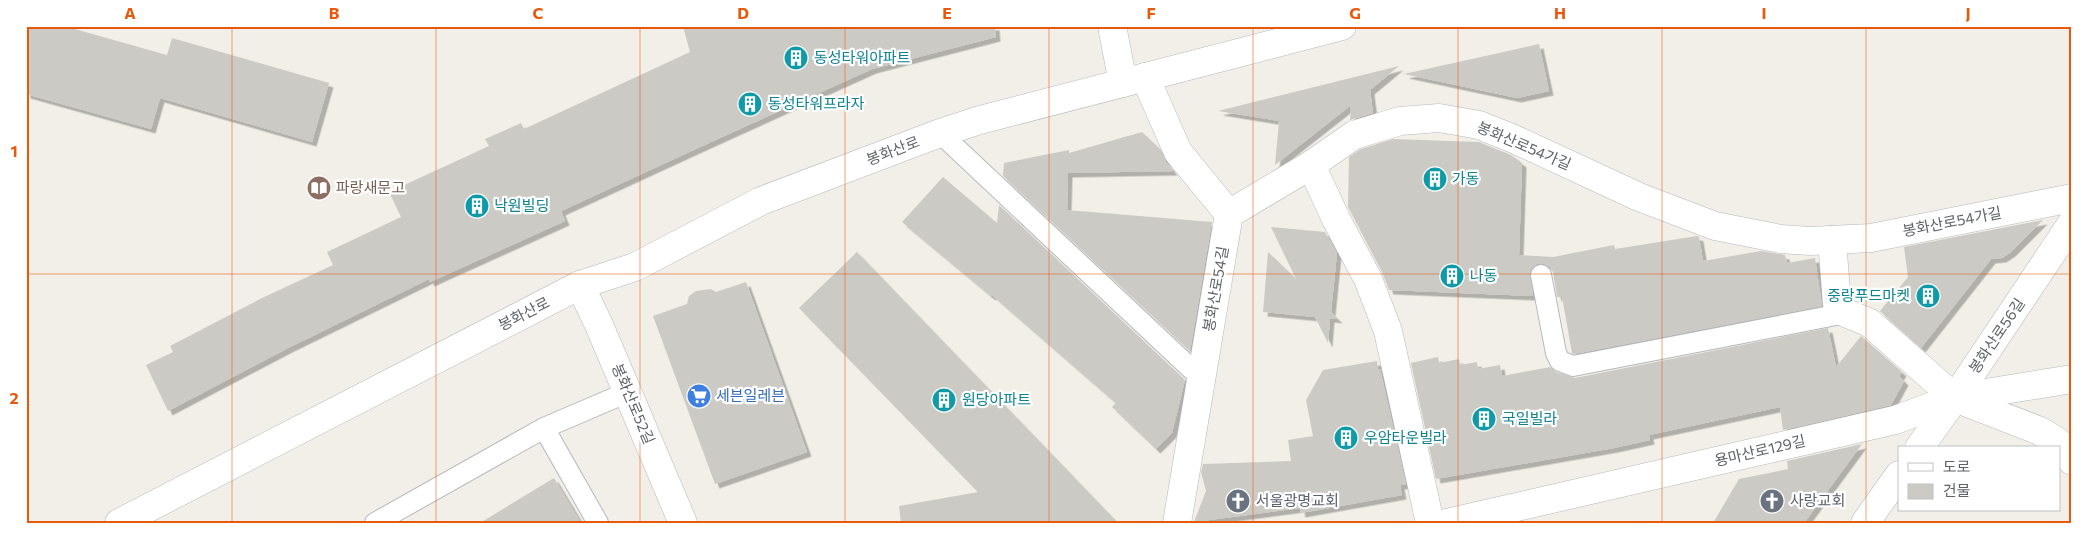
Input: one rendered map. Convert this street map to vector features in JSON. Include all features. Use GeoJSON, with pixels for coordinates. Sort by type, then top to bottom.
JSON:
{"type":"FeatureCollection","features":[{"type":"Feature","properties":{"kind":"street"},"geometry":{"type":"LineString","coordinates":[[1112,26],[1134,80],[1178,152],[1229,214]]}},
{"type":"Feature","properties":{"kind":"street","name":"봉화산로"},"geometry":{"type":"LineString","coordinates":[[119,523],[580,286],[635,267],[761,201],[940,133],[980,120],[1342,26]]}},
{"type":"Feature","properties":{"kind":"street","name":"봉화산로54가길"},"geometry":{"type":"LineString","coordinates":[[1229,214],[1311,165],[1354,135],[1400,121],[1439,118],[1479,125],[1514,139],[1639,197],[1715,226],[1781,240],[1810,241],[1871,238],[2072,198]]}},
{"type":"Feature","properties":{"kind":"street"},"geometry":{"type":"LineString","coordinates":[[1311,165],[1336,219],[1368,279],[1388,332],[1430,523]]}},
{"type":"Feature","properties":{"kind":"street","name":"봉화산로54길"},"geometry":{"type":"LineString","coordinates":[[1177,523],[1229,214]]}},
{"type":"Feature","properties":{"kind":"street","name":"봉화산로56길"},"geometry":{"type":"LineString","coordinates":[[1920,446],[2072,224]]}},
{"type":"Feature","properties":{"kind":"street"},"geometry":{"type":"LineString","coordinates":[[1832,240],[1837,304],[1846,313],[1870,323],[1955,398],[2040,431],[2058,442],[2072,461]]}},
{"type":"Feature","properties":{"kind":"street","name":"봉화산로52길"},"geometry":{"type":"LineString","coordinates":[[580,286],[599,325],[684,523]]}},
{"type":"Feature","properties":{"kind":"street","name":"용마산로129길"},"geometry":{"type":"LineString","coordinates":[[1447,523],[1896,420],[1955,398],[2072,380]]}},
{"type":"Feature","properties":{"kind":"street"},"geometry":{"type":"LineString","coordinates":[[1865,523],[1898,476]]}},
{"type":"Feature","properties":{"kind":"lane"},"geometry":{"type":"LineString","coordinates":[[940,133],[1201,378]]}},
{"type":"Feature","properties":{"kind":"lane"},"geometry":{"type":"LineString","coordinates":[[1541,275],[1556,353],[1560,361],[1573,366],[1846,313]]}},
{"type":"Feature","properties":{"kind":"lane"},"geometry":{"type":"LineString","coordinates":[[375,523],[544,428],[628,392]]}},
{"type":"Feature","properties":{"kind":"lane"},"geometry":{"type":"LineString","coordinates":[[544,428],[598,523]]}},
{"type":"Feature","properties":{"kind":"building"},"geometry":{"type":"Polygon","coordinates":[[[26,26],[64,26],[167,55],[172,38],[329,83],[312,142],[160,98],[151,129],[26,94],[26,26]]]}},
{"type":"Feature","properties":{"kind":"building"},"geometry":{"type":"Polygon","coordinates":[[[683,26],[995,26],[996,37],[872,69],[561,211],[565,221],[430,282],[429,279],[288,348],[168,411],[146,365],[173,352],[170,346],[262,298],[333,265],[327,252],[401,217],[389,192],[489,146],[485,139],[521,123],[524,129],[690,52],[683,26]]]}},
{"type":"Feature","properties":{"kind":"building"},"geometry":{"type":"Polygon","coordinates":[[[1539,44],[1549,91],[1517,98],[1404,74],[1539,44]]]}},
{"type":"Feature","properties":{"kind":"building"},"geometry":{"type":"Polygon","coordinates":[[[1399,66],[1370,90],[1373,113],[1350,120],[1351,105],[1275,165],[1279,121],[1218,111],[1399,66]]]}},
{"type":"Feature","properties":{"kind":"building"},"geometry":{"type":"Polygon","coordinates":[[[1142,132],[1160,149],[1173,171],[1068,173],[1067,210],[1212,222],[1190,351],[1003,176],[1004,163],[1069,150],[1069,153],[1142,132]]]}},
{"type":"Feature","properties":{"kind":"building"},"geometry":{"type":"Polygon","coordinates":[[[1393,139],[1479,142],[1511,155],[1522,163],[1519,255],[1553,257],[1614,245],[1615,249],[1697,236],[1699,237],[1703,261],[1761,251],[1785,255],[1787,263],[1815,258],[1822,306],[1574,354],[1572,353],[1562,297],[1557,297],[1553,272],[1550,267],[1544,264],[1538,263],[1530,271],[1533,296],[1389,290],[1382,272],[1348,207],[1349,157],[1361,149],[1393,139]]]}},
{"type":"Feature","properties":{"kind":"building"},"geometry":{"type":"Polygon","coordinates":[[[943,177],[997,223],[999,205],[1185,380],[1172,433],[1156,449],[1112,407],[1116,403],[992,295],[902,222],[943,177]]]}},
{"type":"Feature","properties":{"kind":"building"},"geometry":{"type":"Polygon","coordinates":[[[2043,220],[2011,252],[2002,258],[1991,259],[1921,348],[1880,311],[1908,277],[1904,247],[2043,220]]]}},
{"type":"Feature","properties":{"kind":"building"},"geometry":{"type":"Polygon","coordinates":[[[1271,227],[1325,232],[1337,253],[1331,312],[1338,319],[1330,318],[1328,343],[1315,317],[1263,312],[1268,252],[1296,279],[1271,227]]]}},
{"type":"Feature","properties":{"kind":"building","name":"원당아파트"},"geometry":{"type":"Polygon","coordinates":[[[857,252],[1118,523],[901,523],[899,506],[978,492],[799,308],[857,252]]]}},
{"type":"Feature","properties":{"kind":"building"},"geometry":{"type":"Polygon","coordinates":[[[746,282],[807,452],[715,484],[653,316],[687,304],[689,296],[696,291],[711,289],[716,292],[746,282]]]}},
{"type":"Feature","properties":{"kind":"building"},"geometry":{"type":"Polygon","coordinates":[[[1828,328],[1836,367],[1861,336],[1902,372],[1899,376],[1904,381],[1891,405],[1783,430],[1780,407],[1649,435],[1650,440],[1614,448],[1436,479],[1411,363],[1438,357],[1439,363],[1459,359],[1460,365],[1477,362],[1478,369],[1500,365],[1502,376],[1550,367],[1556,372],[1575,378],[1828,328]]]}},
{"type":"Feature","properties":{"kind":"building","name":"우암타운빌라"},"geometry":{"type":"Polygon","coordinates":[[[1377,361],[1406,484],[1400,485],[1402,495],[1301,513],[1300,508],[1194,522],[1206,491],[1201,472],[1203,464],[1291,461],[1288,440],[1313,436],[1306,400],[1323,370],[1377,361]]]}},
{"type":"Feature","properties":{"kind":"building"},"geometry":{"type":"Polygon","coordinates":[[[1862,444],[1804,523],[1713,523],[1739,479],[1788,469],[1787,461],[1862,444]]]}},
{"type":"Feature","properties":{"kind":"building"},"geometry":{"type":"Polygon","coordinates":[[[554,478],[581,523],[480,523],[554,478]]]}},
{"type":"Feature","properties":{"kind":"place","name":"동성타워아파트"},"geometry":{"type":"Point","coordinates":[796,58]}},
{"type":"Feature","properties":{"kind":"place","name":"동성타워프라자"},"geometry":{"type":"Point","coordinates":[750,104]}},
{"type":"Feature","properties":{"kind":"place","name":"가동"},"geometry":{"type":"Point","coordinates":[1435,179]}},
{"type":"Feature","properties":{"kind":"place","name":"파랑새문고"},"geometry":{"type":"Point","coordinates":[319,188]}},
{"type":"Feature","properties":{"kind":"place","name":"낙원빌딩"},"geometry":{"type":"Point","coordinates":[477,206]}},
{"type":"Feature","properties":{"kind":"place","name":"나동"},"geometry":{"type":"Point","coordinates":[1452,276]}},
{"type":"Feature","properties":{"kind":"place","name":"중랑푸드마켓"},"geometry":{"type":"Point","coordinates":[1928,296]}},
{"type":"Feature","properties":{"kind":"place","name":"세븐일레븐"},"geometry":{"type":"Point","coordinates":[699,396]}},
{"type":"Feature","properties":{"kind":"place","name":"원당아파트"},"geometry":{"type":"Point","coordinates":[944,400]}},
{"type":"Feature","properties":{"kind":"place","name":"국일빌라"},"geometry":{"type":"Point","coordinates":[1484,419]}},
{"type":"Feature","properties":{"kind":"place","name":"우암타운빌라"},"geometry":{"type":"Point","coordinates":[1346,438]}},
{"type":"Feature","properties":{"kind":"place","name":"서울광명교회"},"geometry":{"type":"Point","coordinates":[1238,501]}},
{"type":"Feature","properties":{"kind":"place","name":"사랑교회"},"geometry":{"type":"Point","coordinates":[1772,501]}}]}
